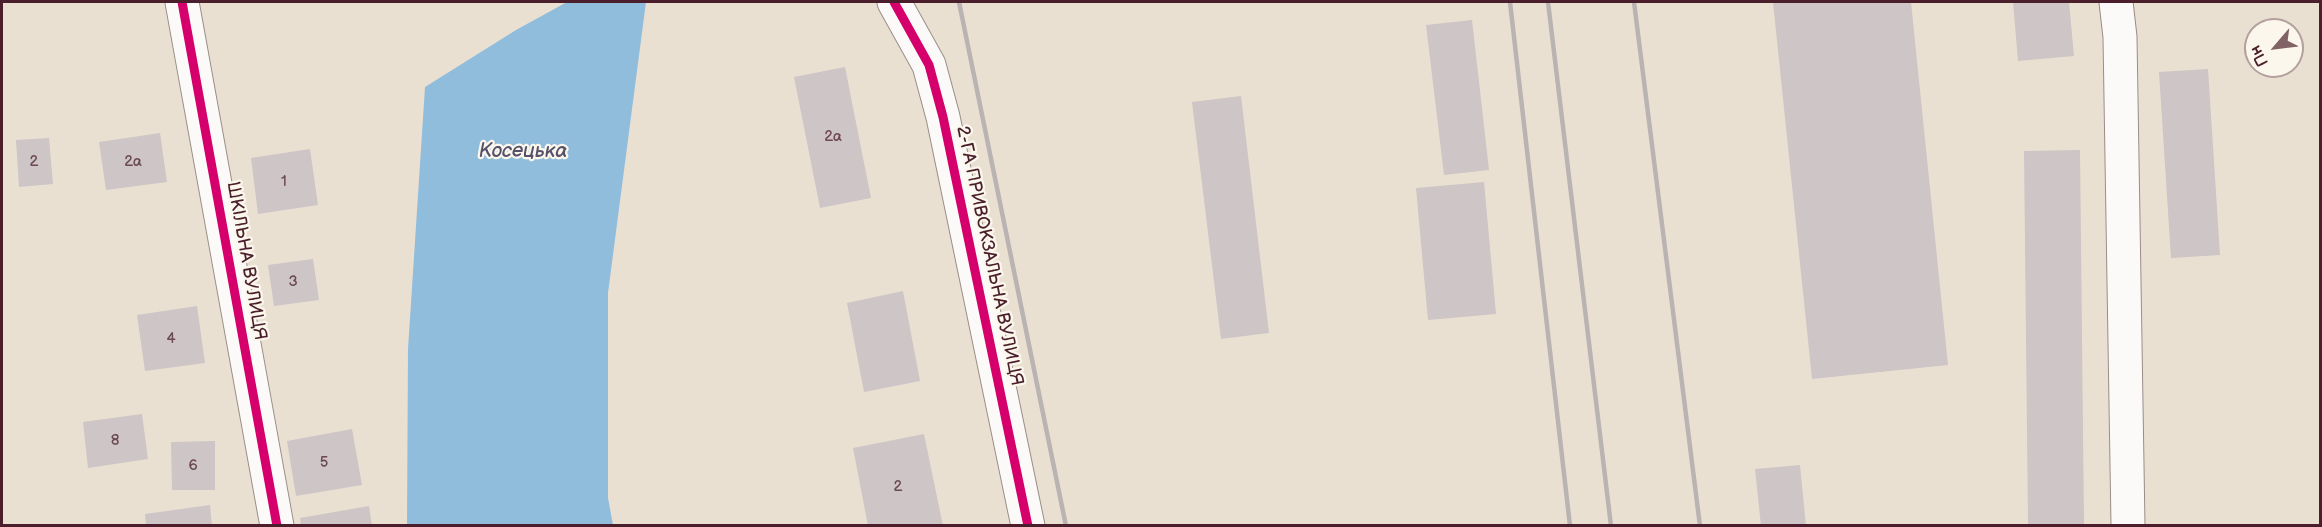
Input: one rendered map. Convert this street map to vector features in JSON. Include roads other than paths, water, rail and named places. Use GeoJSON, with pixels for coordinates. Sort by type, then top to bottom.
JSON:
{"type":"FeatureCollection","features":[{"type":"Feature","properties":{"kind":"street","name":"ШКІЛЬНА ВУЛИЦЯ"},"geometry":{"type":"LineString","coordinates":[[182,2],[277,525]]}},
{"type":"Feature","properties":{"kind":"street","name":"2-ГА ПРИВОКЗАЛЬНА ВУЛИЦЯ"},"geometry":{"type":"LineString","coordinates":[[894,2],[929,65],[943,117],[1028,525]]}},
{"type":"Feature","properties":{"kind":"street"},"geometry":{"type":"LineString","coordinates":[[2116,2],[2120,49],[2128,525]]}},
{"type":"Feature","properties":{"kind":"water","name":"Косецька"},"geometry":{"type":"Polygon","coordinates":[[[567,2],[646,2],[608,293],[608,498],[613,525],[407,525],[408,349],[425,87],[516,30],[567,2]]]}},
{"type":"Feature","properties":{"kind":"railway"},"geometry":{"type":"LineString","coordinates":[[959,2],[1066,526]]}},
{"type":"Feature","properties":{"kind":"railway"},"geometry":{"type":"LineString","coordinates":[[1510,2],[1570,526]]}},
{"type":"Feature","properties":{"kind":"railway"},"geometry":{"type":"LineString","coordinates":[[1548,2],[1611,526]]}},
{"type":"Feature","properties":{"kind":"railway"},"geometry":{"type":"LineString","coordinates":[[1634,2],[1700,526]]}}]}
